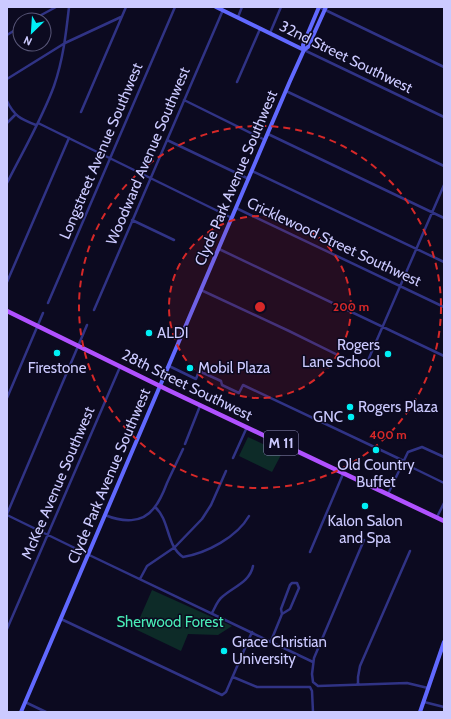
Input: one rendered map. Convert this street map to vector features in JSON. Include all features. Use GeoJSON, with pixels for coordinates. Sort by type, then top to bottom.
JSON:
{"type":"FeatureCollection","features":[{"type":"Feature","properties":{"kind":"main road","name":"32nd Street Southwest"},"geometry":{"type":"LineString","coordinates":[[216,7],[304,50]]}},
{"type":"Feature","properties":{"kind":"main road","name":"Clyde Park Avenue Southwest"},"geometry":{"type":"LineString","coordinates":[[304,50],[302,45],[319,7]]}},
{"type":"Feature","properties":{"kind":"main road","name":"Clyde Park Avenue Southwest"},"geometry":{"type":"LineString","coordinates":[[21,712],[286,91],[325,8]]}},
{"type":"Feature","properties":{"kind":"main road","name":"28th Street Southwest"},"geometry":{"type":"LineString","coordinates":[[7,311],[201,406],[444,521]]}},
{"type":"Feature","properties":{"kind":"main road"},"geometry":{"type":"LineString","coordinates":[[420,712],[444,642]]}},
{"type":"Feature","properties":{"kind":"street"},"geometry":{"type":"LineString","coordinates":[[47,12],[56,7]]}},
{"type":"Feature","properties":{"kind":"street"},"geometry":{"type":"LineString","coordinates":[[7,183],[37,124],[54,86],[65,43],[69,7]]}},
{"type":"Feature","properties":{"kind":"street"},"geometry":{"type":"LineString","coordinates":[[81,112],[126,7]]}},
{"type":"Feature","properties":{"kind":"street","name":"Longstreet Avenue Southwest"},"geometry":{"type":"LineString","coordinates":[[48,303],[175,7]]}},
{"type":"Feature","properties":{"kind":"street"},"geometry":{"type":"LineString","coordinates":[[238,18],[242,7]]}},
{"type":"Feature","properties":{"kind":"street"},"geometry":{"type":"LineString","coordinates":[[269,33],[281,7]]}},
{"type":"Feature","properties":{"kind":"street"},"geometry":{"type":"LineString","coordinates":[[319,7],[325,8],[444,66]]}},
{"type":"Feature","properties":{"kind":"street","name":"Woodward Avenue Southwest"},"geometry":{"type":"LineString","coordinates":[[94,310],[223,10]]}},
{"type":"Feature","properties":{"kind":"street"},"geometry":{"type":"LineString","coordinates":[[7,78],[65,43],[121,17]]}},
{"type":"Feature","properties":{"kind":"street"},"geometry":{"type":"LineString","coordinates":[[237,82],[260,29]]}},
{"type":"Feature","properties":{"kind":"street","name":"32nd Street Southwest"},"geometry":{"type":"LineString","coordinates":[[304,50],[444,117]]}},
{"type":"Feature","properties":{"kind":"street"},"geometry":{"type":"LineString","coordinates":[[286,91],[444,166]]}},
{"type":"Feature","properties":{"kind":"street"},"geometry":{"type":"LineString","coordinates":[[184,100],[265,140]]}},
{"type":"Feature","properties":{"kind":"street"},"geometry":{"type":"LineString","coordinates":[[7,101],[15,115],[7,123]]}},
{"type":"Feature","properties":{"kind":"street","name":"Cricklewood Street Southwest"},"geometry":{"type":"LineString","coordinates":[[15,115],[69,138],[109,159],[232,218]]}},
{"type":"Feature","properties":{"kind":"street"},"geometry":{"type":"LineString","coordinates":[[268,134],[444,218]]}},
{"type":"Feature","properties":{"kind":"street"},"geometry":{"type":"LineString","coordinates":[[7,282],[69,138]]}},
{"type":"Feature","properties":{"kind":"street"},"geometry":{"type":"LineString","coordinates":[[167,140],[249,179]]}},
{"type":"Feature","properties":{"kind":"street"},"geometry":{"type":"LineString","coordinates":[[252,171],[444,262]]}},
{"type":"Feature","properties":{"kind":"street"},"geometry":{"type":"LineString","coordinates":[[201,290],[358,365],[366,365],[444,185]]}},
{"type":"Feature","properties":{"kind":"street","name":"Cricklewood Street Southwest"},"geometry":{"type":"LineString","coordinates":[[236,208],[444,306]]}},
{"type":"Feature","properties":{"kind":"street"},"geometry":{"type":"LineString","coordinates":[[132,220],[174,240]]}},
{"type":"Feature","properties":{"kind":"street"},"geometry":{"type":"LineString","coordinates":[[219,249],[444,356]]}},
{"type":"Feature","properties":{"kind":"street"},"geometry":{"type":"LineString","coordinates":[[7,398],[43,314]]}},
{"type":"Feature","properties":{"kind":"street"},"geometry":{"type":"LineString","coordinates":[[87,325],[79,347],[7,514],[88,555],[313,662]]}},
{"type":"Feature","properties":{"kind":"street","name":"McKee Avenue Southwest"},"geometry":{"type":"LineString","coordinates":[[7,629],[120,366]]}},
{"type":"Feature","properties":{"kind":"street"},"geometry":{"type":"LineString","coordinates":[[169,366],[196,379],[199,371],[221,381],[222,385],[239,393],[243,384],[404,461],[405,464],[444,482]]}},
{"type":"Feature","properties":{"kind":"street"},"geometry":{"type":"LineString","coordinates":[[185,444],[201,406]]}},
{"type":"Feature","properties":{"kind":"street"},"geometry":{"type":"LineString","coordinates":[[233,458],[247,427]]}},
{"type":"Feature","properties":{"kind":"street"},"geometry":{"type":"LineString","coordinates":[[388,494],[408,452],[422,447],[444,457]]}},
{"type":"Feature","properties":{"kind":"street"},"geometry":{"type":"LineString","coordinates":[[105,515],[118,520],[131,520],[148,514],[155,507],[183,448]]}},
{"type":"Feature","properties":{"kind":"street"},"geometry":{"type":"LineString","coordinates":[[140,579],[147,566],[175,547],[202,518],[211,505],[226,471]]}},
{"type":"Feature","properties":{"kind":"street"},"geometry":{"type":"LineString","coordinates":[[310,552],[343,473]]}},
{"type":"Feature","properties":{"kind":"street"},"geometry":{"type":"LineString","coordinates":[[437,518],[444,503]]}},
{"type":"Feature","properties":{"kind":"street"},"geometry":{"type":"LineString","coordinates":[[155,507],[162,515],[169,536],[180,555],[183,557],[205,550],[228,537],[245,523],[249,516]]}},
{"type":"Feature","properties":{"kind":"street"},"geometry":{"type":"LineString","coordinates":[[364,540],[324,632],[313,662],[312,679],[314,684],[318,686],[407,683],[428,688]]}},
{"type":"Feature","properties":{"kind":"street"},"geometry":{"type":"LineString","coordinates":[[358,684],[360,666],[410,551]]}},
{"type":"Feature","properties":{"kind":"street"},"geometry":{"type":"LineString","coordinates":[[212,613],[221,597],[240,585],[251,573],[253,566]]}},
{"type":"Feature","properties":{"kind":"street"},"geometry":{"type":"LineString","coordinates":[[270,641],[282,614],[281,609],[290,585],[292,583],[297,583],[299,588],[290,609],[282,614]]}},
{"type":"Feature","properties":{"kind":"street"},"geometry":{"type":"LineString","coordinates":[[61,619],[224,695],[252,632]]}},
{"type":"Feature","properties":{"kind":"street"},"geometry":{"type":"LineString","coordinates":[[233,677],[257,687],[308,686],[312,692],[313,712]]}},
{"type":"Feature","properties":{"kind":"street"},"geometry":{"type":"LineString","coordinates":[[25,702],[46,712]]}},
{"type":"Feature","properties":{"kind":"street"},"geometry":{"type":"LineString","coordinates":[[423,702],[444,707]]}},
{"type":"Feature","properties":{"kind":"green space"},"geometry":{"type":"Polygon","coordinates":[[[248,437],[282,453],[272,472],[239,456],[248,437]]]}},
{"type":"Feature","properties":{"kind":"green space","name":"Sherwood Forest"},"geometry":{"type":"Polygon","coordinates":[[[152,590],[232,626],[218,635],[188,634],[181,651],[135,629],[152,590]]]}},
{"type":"Feature","properties":{"kind":"place","name":"ALDI"},"geometry":{"type":"Point","coordinates":[149,333]}},
{"type":"Feature","properties":{"kind":"place","name":"Firestone"},"geometry":{"type":"Point","coordinates":[57,353]}},
{"type":"Feature","properties":{"kind":"place","name":"Rogers Lane School"},"geometry":{"type":"Point","coordinates":[388,354]}},
{"type":"Feature","properties":{"kind":"place","name":"Mobil Plaza"},"geometry":{"type":"Point","coordinates":[190,368]}},
{"type":"Feature","properties":{"kind":"place","name":"Rogers Plaza"},"geometry":{"type":"Point","coordinates":[350,407]}},
{"type":"Feature","properties":{"kind":"place","name":"GNC"},"geometry":{"type":"Point","coordinates":[351,417]}},
{"type":"Feature","properties":{"kind":"place","name":"Old Country Buffet"},"geometry":{"type":"Point","coordinates":[376,450]}},
{"type":"Feature","properties":{"kind":"place","name":"Kalon Salon and Spa"},"geometry":{"type":"Point","coordinates":[365,506]}},
{"type":"Feature","properties":{"kind":"place","name":"Grace Christian University"},"geometry":{"type":"Point","coordinates":[224,651]}}]}
